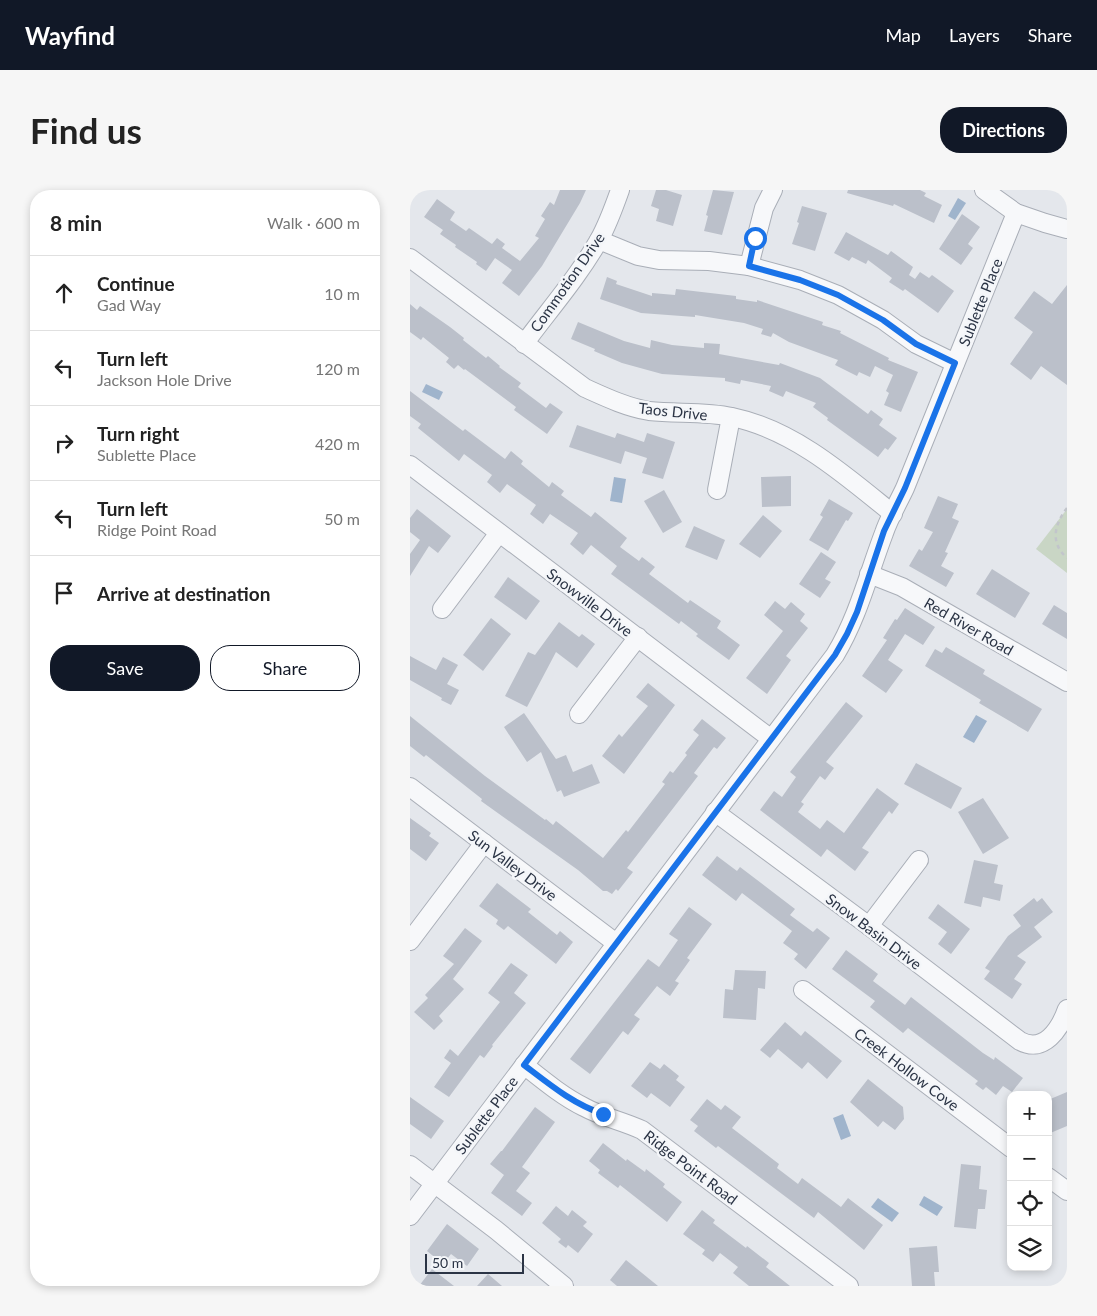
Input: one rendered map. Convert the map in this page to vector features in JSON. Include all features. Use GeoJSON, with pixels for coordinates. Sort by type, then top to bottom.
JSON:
{"type":"FeatureCollection","features":[{"type":"Feature","properties":{"kind":"street","name":"Commotion Drive"},"geometry":{"type":"LineString","coordinates":[[524,344],[567,287],[599,240],[620,190]]}},
{"type":"Feature","properties":{"kind":"street"},"geometry":{"type":"LineString","coordinates":[[749,266],[764,208],[773,190]]}},
{"type":"Feature","properties":{"kind":"street"},"geometry":{"type":"LineString","coordinates":[[984,190],[1016,212],[1067,229]]}},
{"type":"Feature","properties":{"kind":"street","name":"Sublette Place"},"geometry":{"type":"LineString","coordinates":[[410,1216],[770,738],[835,655],[857,612],[884,531],[905,488],[1016,212]]}},
{"type":"Feature","properties":{"kind":"street"},"geometry":{"type":"LineString","coordinates":[[599,240],[638,256],[659,260],[709,261],[749,266],[800,280],[838,295],[883,320],[916,344],[955,363]]}},
{"type":"Feature","properties":{"kind":"street","name":"Taos Drive"},"geometry":{"type":"LineString","coordinates":[[410,258],[585,388],[616,402],[646,410],[730,417],[757,424],[802,446],[893,514]]}},
{"type":"Feature","properties":{"kind":"street"},"geometry":{"type":"LineString","coordinates":[[717,490],[730,417]]}},
{"type":"Feature","properties":{"kind":"street","name":"Snowville Drive"},"geometry":{"type":"LineString","coordinates":[[410,465],[770,738]]}},
{"type":"Feature","properties":{"kind":"street"},"geometry":{"type":"LineString","coordinates":[[442,609],[499,533]]}},
{"type":"Feature","properties":{"kind":"street","name":"Red River Road"},"geometry":{"type":"LineString","coordinates":[[869,574],[902,587],[1067,682]]}},
{"type":"Feature","properties":{"kind":"street"},"geometry":{"type":"LineString","coordinates":[[579,714],[638,637]]}},
{"type":"Feature","properties":{"kind":"street","name":"Sun Valley Drive"},"geometry":{"type":"LineString","coordinates":[[410,787],[616,943]]}},
{"type":"Feature","properties":{"kind":"street","name":"Snow Basin Drive"},"geometry":{"type":"LineString","coordinates":[[715,812],[1025,1044],[1035,1045],[1044,1042],[1052,1036],[1062,1022],[1067,1009]]}},
{"type":"Feature","properties":{"kind":"street"},"geometry":{"type":"LineString","coordinates":[[410,941],[484,843]]}},
{"type":"Feature","properties":{"kind":"street"},"geometry":{"type":"LineString","coordinates":[[869,926],[919,860]]}},
{"type":"Feature","properties":{"kind":"street","name":"Creek Hollow Cove"},"geometry":{"type":"LineString","coordinates":[[803,990],[1007,1145]]}},
{"type":"Feature","properties":{"kind":"street","name":"Ridge Point Road"},"geometry":{"type":"LineString","coordinates":[[524,1065],[570,1100],[642,1130],[849,1286]]}},
{"type":"Feature","properties":{"kind":"street"},"geometry":{"type":"LineString","coordinates":[[410,1165],[537,1262],[564,1286]]}},
{"type":"Feature","properties":{"kind":"street"},"geometry":{"type":"LineString","coordinates":[[1052,1180],[1067,1191]]}},
{"type":"Feature","properties":{"kind":"path"},"geometry":{"type":"LineString","coordinates":[[1067,508],[1057,527],[1055,538],[1059,551],[1067,558]]}},
{"type":"Feature","properties":{"kind":"green space"},"geometry":{"type":"Polygon","coordinates":[[[1067,509],[1067,573],[1036,549],[1067,509]]]}},
{"type":"Feature","properties":{"kind":"water"},"geometry":{"type":"Polygon","coordinates":[[[958,198],[966,203],[955,220],[948,216],[958,198]]]}},
{"type":"Feature","properties":{"kind":"water"},"geometry":{"type":"Polygon","coordinates":[[[426,384],[443,392],[439,400],[422,392],[426,384]]]}},
{"type":"Feature","properties":{"kind":"water"},"geometry":{"type":"Polygon","coordinates":[[[614,477],[626,479],[622,503],[610,501],[614,477]]]}},
{"type":"Feature","properties":{"kind":"water"},"geometry":{"type":"Polygon","coordinates":[[[976,715],[987,721],[974,743],[963,737],[976,715]]]}},
{"type":"Feature","properties":{"kind":"water"},"geometry":{"type":"Polygon","coordinates":[[[843,1114],[851,1136],[841,1140],[833,1118],[843,1114]]]}},
{"type":"Feature","properties":{"kind":"water"},"geometry":{"type":"Polygon","coordinates":[[[924,1196],[943,1207],[937,1216],[919,1205],[924,1196]]]}},
{"type":"Feature","properties":{"kind":"water"},"geometry":{"type":"Polygon","coordinates":[[[878,1198],[899,1213],[892,1222],[871,1207],[878,1198]]]}},
{"type":"Feature","properties":{"kind":"building"},"geometry":{"type":"Polygon","coordinates":[[[560,190],[586,190],[542,266],[519,296],[502,283],[512,270],[495,258],[486,271],[440,234],[443,230],[424,217],[437,199],[455,212],[450,220],[466,231],[469,228],[492,244],[497,238],[505,244],[502,248],[520,261],[539,238],[535,236],[545,219],[541,216],[550,202],[554,205],[560,190]]]}},
{"type":"Feature","properties":{"kind":"building"},"geometry":{"type":"Polygon","coordinates":[[[656,190],[666,190],[682,195],[673,226],[656,221],[659,209],[651,206],[656,190]]]}},
{"type":"Feature","properties":{"kind":"building"},"geometry":{"type":"Polygon","coordinates":[[[713,190],[734,192],[722,235],[704,231],[713,190]]]}},
{"type":"Feature","properties":{"kind":"building"},"geometry":{"type":"Polygon","coordinates":[[[848,190],[920,190],[926,193],[924,196],[942,205],[934,223],[894,204],[893,206],[847,193],[848,190]]]}},
{"type":"Feature","properties":{"kind":"building"},"geometry":{"type":"Polygon","coordinates":[[[802,206],[827,213],[815,251],[792,244],[802,206]]]}},
{"type":"Feature","properties":{"kind":"building"},"geometry":{"type":"Polygon","coordinates":[[[962,214],[980,227],[968,244],[973,248],[961,265],[939,249],[962,214]]]}},
{"type":"Feature","properties":{"kind":"building"},"geometry":{"type":"Polygon","coordinates":[[[846,232],[888,255],[891,251],[913,267],[909,275],[915,279],[920,272],[929,278],[932,275],[954,291],[938,313],[905,289],[903,291],[889,282],[892,278],[868,260],[866,264],[852,257],[849,261],[834,253],[846,232]]]}},
{"type":"Feature","properties":{"kind":"building"},"geometry":{"type":"Polygon","coordinates":[[[607,277],[617,281],[616,284],[652,296],[652,293],[675,295],[676,289],[736,296],[736,299],[757,302],[757,300],[823,322],[822,325],[841,331],[840,333],[889,358],[888,360],[918,372],[901,412],[884,405],[889,393],[886,391],[893,375],[875,366],[870,377],[859,372],[857,376],[835,365],[838,360],[789,342],[773,333],[771,337],[761,334],[763,329],[744,323],[695,315],[695,317],[641,313],[600,299],[607,277]]]}},
{"type":"Feature","properties":{"kind":"building"},"geometry":{"type":"Polygon","coordinates":[[[1067,285],[1067,385],[1041,366],[1031,380],[1010,364],[1033,332],[1014,318],[1034,291],[1052,304],[1067,285]]]}},
{"type":"Feature","properties":{"kind":"building"},"geometry":{"type":"Polygon","coordinates":[[[410,304],[417,310],[420,306],[464,338],[463,340],[486,358],[488,356],[499,367],[521,383],[518,387],[546,408],[550,403],[563,412],[547,434],[514,410],[516,407],[465,369],[458,365],[454,369],[446,362],[449,358],[423,337],[421,340],[410,332],[410,304]]]}},
{"type":"Feature","properties":{"kind":"building"},"geometry":{"type":"Polygon","coordinates":[[[578,322],[624,341],[650,348],[651,340],[672,345],[704,348],[704,343],[720,344],[719,354],[779,365],[780,363],[820,378],[868,414],[871,410],[883,419],[879,425],[897,438],[888,450],[885,448],[878,457],[827,420],[828,418],[813,407],[816,403],[786,391],[783,397],[769,391],[771,386],[741,380],[740,384],[725,381],[725,378],[662,374],[622,363],[571,339],[578,322]]]}},
{"type":"Feature","properties":{"kind":"building"},"geometry":{"type":"Polygon","coordinates":[[[410,391],[463,431],[465,429],[505,459],[511,451],[523,461],[521,464],[549,487],[552,482],[564,491],[561,495],[591,517],[595,512],[627,538],[620,547],[639,561],[642,557],[655,567],[649,574],[688,603],[690,600],[721,621],[717,628],[740,645],[729,660],[696,636],[698,634],[681,621],[679,624],[611,574],[617,566],[591,545],[583,555],[570,544],[578,533],[550,514],[543,524],[530,514],[536,505],[507,484],[500,493],[487,482],[492,475],[464,454],[459,461],[418,428],[421,424],[410,416],[410,391]]]}},
{"type":"Feature","properties":{"kind":"building"},"geometry":{"type":"Polygon","coordinates":[[[577,425],[615,438],[617,433],[644,442],[647,433],[675,442],[663,479],[642,473],[647,458],[625,451],[621,464],[569,447],[577,425]]]}},
{"type":"Feature","properties":{"kind":"building"},"geometry":{"type":"Polygon","coordinates":[[[791,476],[791,506],[762,507],[761,477],[791,476]]]}},
{"type":"Feature","properties":{"kind":"building"},"geometry":{"type":"Polygon","coordinates":[[[664,490],[682,522],[663,533],[644,501],[664,490]]]}},
{"type":"Feature","properties":{"kind":"building"},"geometry":{"type":"Polygon","coordinates":[[[938,496],[958,504],[952,518],[959,521],[945,552],[948,553],[941,566],[954,573],[946,587],[909,566],[919,549],[922,551],[933,532],[924,528],[938,496]]]}},
{"type":"Feature","properties":{"kind":"building"},"geometry":{"type":"Polygon","coordinates":[[[829,499],[853,513],[848,521],[846,520],[828,551],[809,540],[823,517],[820,515],[829,499]]]}},
{"type":"Feature","properties":{"kind":"building"},"geometry":{"type":"Polygon","coordinates":[[[417,509],[451,536],[438,553],[429,546],[410,576],[410,554],[420,540],[410,532],[410,518],[417,509]]]}},
{"type":"Feature","properties":{"kind":"building"},"geometry":{"type":"Polygon","coordinates":[[[763,515],[782,531],[760,558],[739,544],[763,515]]]}},
{"type":"Feature","properties":{"kind":"building"},"geometry":{"type":"Polygon","coordinates":[[[694,526],[725,540],[717,560],[685,547],[694,526]]]}},
{"type":"Feature","properties":{"kind":"building"},"geometry":{"type":"Polygon","coordinates":[[[821,552],[836,562],[825,579],[831,582],[820,598],[799,584],[821,552]]]}},
{"type":"Feature","properties":{"kind":"building"},"geometry":{"type":"Polygon","coordinates":[[[992,569],[1030,593],[1015,618],[976,594],[992,569]]]}},
{"type":"Feature","properties":{"kind":"building"},"geometry":{"type":"Polygon","coordinates":[[[508,577],[540,601],[526,620],[494,597],[508,577]]]}},
{"type":"Feature","properties":{"kind":"building"},"geometry":{"type":"Polygon","coordinates":[[[775,601],[785,609],[791,602],[805,614],[800,621],[808,628],[786,656],[791,660],[767,694],[746,678],[783,631],[764,615],[775,601]]]}},
{"type":"Feature","properties":{"kind":"building"},"geometry":{"type":"Polygon","coordinates":[[[1054,605],[1067,613],[1067,639],[1042,624],[1054,605]]]}},
{"type":"Feature","properties":{"kind":"building"},"geometry":{"type":"Polygon","coordinates":[[[905,608],[935,627],[923,645],[905,634],[888,660],[903,670],[886,693],[862,676],[887,640],[883,638],[895,619],[897,620],[905,608]]]}},
{"type":"Feature","properties":{"kind":"building"},"geometry":{"type":"Polygon","coordinates":[[[491,618],[511,634],[483,671],[463,655],[491,618]]]}},
{"type":"Feature","properties":{"kind":"building"},"geometry":{"type":"Polygon","coordinates":[[[559,622],[579,637],[582,634],[595,644],[577,668],[556,652],[527,707],[505,696],[528,652],[535,655],[559,622]]]}},
{"type":"Feature","properties":{"kind":"building"},"geometry":{"type":"Polygon","coordinates":[[[946,647],[985,670],[983,674],[1042,709],[1028,732],[979,703],[981,700],[925,666],[935,649],[942,653],[946,647]]]}},
{"type":"Feature","properties":{"kind":"building"},"geometry":{"type":"Polygon","coordinates":[[[410,656],[436,670],[443,657],[458,665],[447,684],[459,690],[451,705],[410,680],[410,656]]]}},
{"type":"Feature","properties":{"kind":"building"},"geometry":{"type":"Polygon","coordinates":[[[648,683],[675,705],[624,774],[602,756],[619,734],[622,737],[648,706],[636,697],[648,683]]]}},
{"type":"Feature","properties":{"kind":"building"},"geometry":{"type":"Polygon","coordinates":[[[846,702],[863,716],[826,762],[834,768],[825,780],[820,776],[801,802],[804,804],[798,812],[820,829],[827,820],[844,833],[877,788],[899,804],[892,814],[889,811],[862,848],[869,852],[855,871],[827,849],[821,857],[760,810],[774,791],[782,797],[796,777],[790,772],[846,702]]]}},
{"type":"Feature","properties":{"kind":"building"},"geometry":{"type":"Polygon","coordinates":[[[524,713],[556,759],[566,755],[573,772],[592,764],[600,783],[564,797],[561,790],[557,792],[541,752],[527,762],[504,727],[524,713]]]}},
{"type":"Feature","properties":{"kind":"building"},"geometry":{"type":"Polygon","coordinates":[[[410,716],[485,776],[545,820],[553,825],[556,821],[603,858],[626,830],[628,832],[665,784],[662,782],[670,771],[673,773],[687,755],[685,753],[699,735],[693,730],[702,719],[726,738],[717,749],[714,747],[694,773],[698,776],[627,868],[633,872],[618,891],[616,889],[612,894],[603,891],[578,870],[481,801],[482,799],[426,755],[424,757],[410,746],[410,716]]]}},
{"type":"Feature","properties":{"kind":"building"},"geometry":{"type":"Polygon","coordinates":[[[916,763],[962,788],[951,809],[904,784],[916,763]]]}},
{"type":"Feature","properties":{"kind":"building"},"geometry":{"type":"Polygon","coordinates":[[[983,798],[1009,838],[983,854],[958,812],[983,798]]]}},
{"type":"Feature","properties":{"kind":"building"},"geometry":{"type":"Polygon","coordinates":[[[410,818],[431,833],[429,836],[439,843],[426,861],[410,849],[410,818]]]}},
{"type":"Feature","properties":{"kind":"building"},"geometry":{"type":"Polygon","coordinates":[[[717,856],[737,871],[740,867],[795,909],[790,915],[813,932],[817,928],[830,938],[806,969],[794,959],[798,954],[783,943],[792,931],[742,893],[736,901],[702,875],[717,856]]]}},
{"type":"Feature","properties":{"kind":"building"},"geometry":{"type":"Polygon","coordinates":[[[974,860],[998,865],[994,883],[1003,885],[1000,901],[983,897],[981,907],[964,903],[974,860]]]}},
{"type":"Feature","properties":{"kind":"building"},"geometry":{"type":"Polygon","coordinates":[[[497,883],[531,909],[528,912],[557,935],[560,931],[573,942],[556,964],[508,926],[504,930],[496,924],[498,920],[479,906],[497,883]]]}},
{"type":"Feature","properties":{"kind":"building"},"geometry":{"type":"Polygon","coordinates":[[[1034,898],[1037,902],[1042,898],[1053,912],[1034,927],[1042,937],[1017,956],[1026,962],[1014,979],[1022,984],[1012,999],[984,979],[990,971],[985,968],[1008,936],[1021,926],[1013,915],[1034,898]]]}},
{"type":"Feature","properties":{"kind":"building"},"geometry":{"type":"Polygon","coordinates":[[[938,904],[970,929],[951,954],[938,944],[947,932],[928,918],[938,904]]]}},
{"type":"Feature","properties":{"kind":"building"},"geometry":{"type":"Polygon","coordinates":[[[689,907],[712,924],[687,958],[690,960],[675,981],[679,983],[670,996],[657,986],[634,1015],[640,1019],[628,1035],[623,1031],[590,1074],[570,1059],[648,959],[659,967],[678,940],[669,934],[689,907]]]}},
{"type":"Feature","properties":{"kind":"building"},"geometry":{"type":"Polygon","coordinates":[[[465,928],[482,941],[453,979],[464,989],[439,1016],[443,1021],[434,1030],[414,1012],[428,998],[425,995],[454,964],[443,956],[465,928]]]}},
{"type":"Feature","properties":{"kind":"building"},"geometry":{"type":"Polygon","coordinates":[[[846,950],[878,974],[873,981],[905,1005],[911,997],[983,1053],[994,1060],[995,1057],[1023,1078],[1013,1091],[1003,1086],[996,1095],[986,1087],[983,1090],[975,1084],[978,1081],[908,1028],[903,1033],[870,1007],[875,1001],[832,969],[846,950]]]}},
{"type":"Feature","properties":{"kind":"building"},"geometry":{"type":"Polygon","coordinates":[[[511,963],[528,975],[514,993],[526,1003],[492,1045],[484,1058],[480,1055],[449,1097],[434,1087],[451,1063],[444,1058],[450,1049],[458,1056],[500,1002],[488,993],[511,963]]]}},
{"type":"Feature","properties":{"kind":"building"},"geometry":{"type":"Polygon","coordinates":[[[735,970],[766,971],[765,989],[758,988],[756,1020],[723,1018],[725,989],[733,990],[735,970]]]}},
{"type":"Feature","properties":{"kind":"building"},"geometry":{"type":"Polygon","coordinates":[[[785,1022],[801,1036],[805,1031],[842,1061],[827,1079],[808,1062],[802,1069],[778,1049],[770,1058],[760,1050],[785,1022]]]}},
{"type":"Feature","properties":{"kind":"building"},"geometry":{"type":"Polygon","coordinates":[[[650,1062],[660,1069],[664,1064],[679,1076],[676,1080],[685,1087],[670,1107],[651,1093],[647,1098],[631,1086],[650,1062]]]}},
{"type":"Feature","properties":{"kind":"building"},"geometry":{"type":"Polygon","coordinates":[[[868,1079],[903,1107],[904,1119],[895,1130],[883,1121],[878,1127],[850,1102],[868,1079]]]}},
{"type":"Feature","properties":{"kind":"building"},"geometry":{"type":"Polygon","coordinates":[[[1067,1092],[1067,1126],[1052,1132],[1052,1098],[1067,1092]]]}},
{"type":"Feature","properties":{"kind":"building"},"geometry":{"type":"Polygon","coordinates":[[[410,1097],[444,1121],[431,1139],[410,1124],[410,1097]]]}},
{"type":"Feature","properties":{"kind":"building"},"geometry":{"type":"Polygon","coordinates":[[[707,1099],[721,1110],[725,1105],[741,1117],[732,1128],[779,1164],[777,1168],[798,1184],[802,1178],[841,1207],[848,1198],[883,1225],[864,1250],[818,1212],[814,1218],[718,1146],[716,1148],[694,1131],[698,1126],[690,1120],[707,1099]]]}},
{"type":"Feature","properties":{"kind":"building"},"geometry":{"type":"Polygon","coordinates":[[[535,1107],[555,1122],[522,1167],[530,1173],[516,1191],[532,1203],[522,1216],[491,1193],[504,1175],[490,1164],[535,1107]]]}},
{"type":"Feature","properties":{"kind":"building"},"geometry":{"type":"Polygon","coordinates":[[[603,1143],[626,1161],[627,1159],[645,1172],[646,1169],[665,1184],[663,1187],[682,1202],[667,1222],[620,1185],[618,1188],[598,1173],[600,1170],[589,1161],[603,1143]]]}},
{"type":"Feature","properties":{"kind":"building"},"geometry":{"type":"Polygon","coordinates":[[[961,1164],[981,1166],[979,1189],[987,1190],[985,1209],[978,1209],[976,1229],[954,1227],[961,1164]]]}},
{"type":"Feature","properties":{"kind":"building"},"geometry":{"type":"Polygon","coordinates":[[[556,1206],[568,1216],[572,1210],[587,1222],[583,1226],[593,1234],[578,1253],[568,1245],[566,1248],[558,1242],[561,1239],[542,1223],[556,1206]]]}},
{"type":"Feature","properties":{"kind":"building"},"geometry":{"type":"Polygon","coordinates":[[[702,1210],[715,1220],[713,1223],[769,1263],[766,1267],[790,1286],[749,1286],[733,1273],[738,1267],[720,1253],[713,1262],[702,1254],[705,1250],[683,1234],[702,1210]]]}},
{"type":"Feature","properties":{"kind":"building"},"geometry":{"type":"Polygon","coordinates":[[[447,1224],[479,1249],[467,1266],[451,1254],[443,1264],[427,1251],[447,1224]]]}},
{"type":"Feature","properties":{"kind":"building"},"geometry":{"type":"Polygon","coordinates":[[[937,1246],[939,1272],[934,1272],[935,1286],[912,1286],[909,1248],[937,1246]]]}},
{"type":"Feature","properties":{"kind":"building"},"geometry":{"type":"Polygon","coordinates":[[[626,1260],[658,1286],[617,1286],[610,1280],[626,1260]]]}},
{"type":"Feature","properties":{"kind":"building"},"geometry":{"type":"Polygon","coordinates":[[[432,1269],[454,1286],[419,1286],[432,1269]]]}},
{"type":"Feature","properties":{"kind":"building"},"geometry":{"type":"Polygon","coordinates":[[[488,1274],[502,1286],[477,1286],[488,1274]]]}},
{"type":"Feature","properties":{"kind":"route"},"geometry":{"type":"LineString","coordinates":[[603,1114],[570,1100],[524,1065],[770,738],[835,655],[857,612],[884,531],[905,488],[955,363],[916,344],[883,320],[838,295],[800,280],[749,266],[755,238]]}}]}
